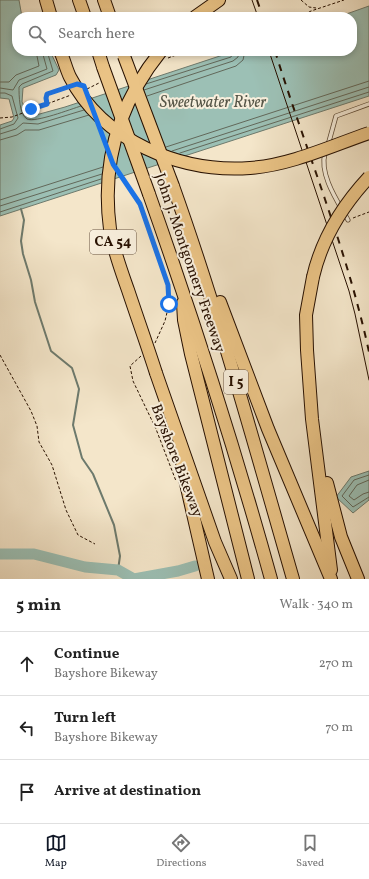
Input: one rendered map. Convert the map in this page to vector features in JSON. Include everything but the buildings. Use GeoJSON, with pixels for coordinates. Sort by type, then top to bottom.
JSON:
{"type":"FeatureCollection","features":[{"type":"Feature","properties":{"kind":"highway"},"geometry":{"type":"LineString","coordinates":[[79,0],[83,12]]}},
{"type":"Feature","properties":{"kind":"highway"},"geometry":{"type":"LineString","coordinates":[[104,0],[108,12]]}},
{"type":"Feature","properties":{"kind":"highway"},"geometry":{"type":"LineString","coordinates":[[202,12],[219,0]]}},
{"type":"Feature","properties":{"kind":"highway"},"geometry":{"type":"LineString","coordinates":[[62,56],[70,77],[99,116],[125,137],[169,158],[205,166],[250,168],[287,161],[369,132]]}},
{"type":"Feature","properties":{"kind":"highway","name":"John J. Montgomery Freeway"},"geometry":{"type":"LineString","coordinates":[[100,56],[183,290],[239,466],[271,579]]}},
{"type":"Feature","properties":{"kind":"highway","name":"John J. Montgomery Freeway"},"geometry":{"type":"LineString","coordinates":[[125,56],[174,186],[203,269],[268,485],[293,579]]}},
{"type":"Feature","properties":{"kind":"highway","name":"CA 54"},"geometry":{"type":"LineString","coordinates":[[162,56],[133,91],[125,107],[112,144],[108,183],[110,229],[118,259],[169,412]]}},
{"type":"Feature","properties":{"kind":"highway"},"geometry":{"type":"LineString","coordinates":[[332,579],[310,390],[306,315],[313,277],[324,241],[350,197],[369,177]]}},
{"type":"Feature","properties":{"kind":"highway"},"geometry":{"type":"LineString","coordinates":[[203,269],[215,287],[246,372],[309,531],[332,579]]}},
{"type":"Feature","properties":{"kind":"highway"},"geometry":{"type":"LineString","coordinates":[[183,290],[184,320],[247,576]]}},
{"type":"Feature","properties":{"kind":"highway"},"geometry":{"type":"LineString","coordinates":[[310,390],[318,419],[334,518],[358,579]]}},
{"type":"Feature","properties":{"kind":"highway"},"geometry":{"type":"LineString","coordinates":[[169,412],[208,579]]}},
{"type":"Feature","properties":{"kind":"highway"},"geometry":{"type":"LineString","coordinates":[[169,412],[215,542],[231,579]]}},
{"type":"Feature","properties":{"kind":"lane"},"geometry":{"type":"LineString","coordinates":[[348,220],[330,190],[324,159],[336,116],[369,104]]}},
{"type":"Feature","properties":{"kind":"path"},"geometry":{"type":"LineString","coordinates":[[301,0],[309,7],[317,8]]}},
{"type":"Feature","properties":{"kind":"path"},"geometry":{"type":"LineString","coordinates":[[309,12],[317,8],[344,0]]}},
{"type":"Feature","properties":{"kind":"path"},"geometry":{"type":"LineString","coordinates":[[83,91],[103,82]]}},
{"type":"Feature","properties":{"kind":"path"},"geometry":{"type":"LineString","coordinates":[[84,86],[88,94]]}},
{"type":"Feature","properties":{"kind":"path"},"geometry":{"type":"LineString","coordinates":[[47,104],[47,94],[70,87]]}},
{"type":"Feature","properties":{"kind":"path"},"geometry":{"type":"LineString","coordinates":[[0,118],[6,118],[77,94]]}},
{"type":"Feature","properties":{"kind":"path"},"geometry":{"type":"LineString","coordinates":[[99,126],[108,148]]}},
{"type":"Feature","properties":{"kind":"path"},"geometry":{"type":"LineString","coordinates":[[117,169],[127,187],[140,204],[168,285],[169,304],[165,322],[157,341]]}},
{"type":"Feature","properties":{"kind":"path"},"geometry":{"type":"LineString","coordinates":[[348,220],[369,212]]}},
{"type":"Feature","properties":{"kind":"path","name":"Bayshore Bikeway"},"geometry":{"type":"LineString","coordinates":[[141,355],[130,366],[133,381],[156,429],[177,484]]}},
{"type":"Feature","properties":{"kind":"path"},"geometry":{"type":"LineString","coordinates":[[0,356],[31,411],[39,442],[52,465],[66,510],[78,535],[95,544]]}},
{"type":"Feature","properties":{"kind":"water","name":"Sweetwater River"},"geometry":{"type":"Polygon","coordinates":[[[0,0],[19,0],[21,12],[12,12],[12,56],[52,56],[59,70],[56,75],[23,88],[22,102],[29,115],[36,115],[65,107],[220,56],[357,56],[357,12],[352,12],[369,6],[369,96],[0,216],[0,125],[12,121],[14,118],[9,99],[0,98],[0,0]]]}},
{"type":"Feature","properties":{"kind":"water"},"geometry":{"type":"Polygon","coordinates":[[[369,471],[369,500],[353,513],[336,497],[351,477],[369,471]]]}},
{"type":"Feature","properties":{"kind":"waterway"},"geometry":{"type":"LineString","coordinates":[[21,209],[24,220],[21,241],[35,302],[51,351],[72,368],[79,389],[73,425],[82,458],[93,474],[114,525],[120,556],[118,570]]}},
{"type":"Feature","properties":{"kind":"waterway"},"geometry":{"type":"LineString","coordinates":[[0,554],[34,554],[85,567],[118,570],[134,579],[178,571],[195,566]]}},
{"type":"Feature","properties":{"kind":"tram line"},"geometry":{"type":"LineString","coordinates":[[252,0],[256,12]]}},
{"type":"Feature","properties":{"kind":"tram line"},"geometry":{"type":"LineString","coordinates":[[271,56],[349,291],[369,380]]}},
{"type":"Feature","properties":{"kind":"railway"},"geometry":{"type":"LineString","coordinates":[[257,0],[261,12]]}},
{"type":"Feature","properties":{"kind":"railway"},"geometry":{"type":"LineString","coordinates":[[277,56],[338,238],[360,314],[369,352]]}},
{"type":"Feature","properties":{"kind":"route"},"geometry":{"type":"LineString","coordinates":[[31,109],[47,104],[47,94],[77,84],[84,86],[113,164],[127,187],[140,204],[168,285],[169,304]]}}]}
